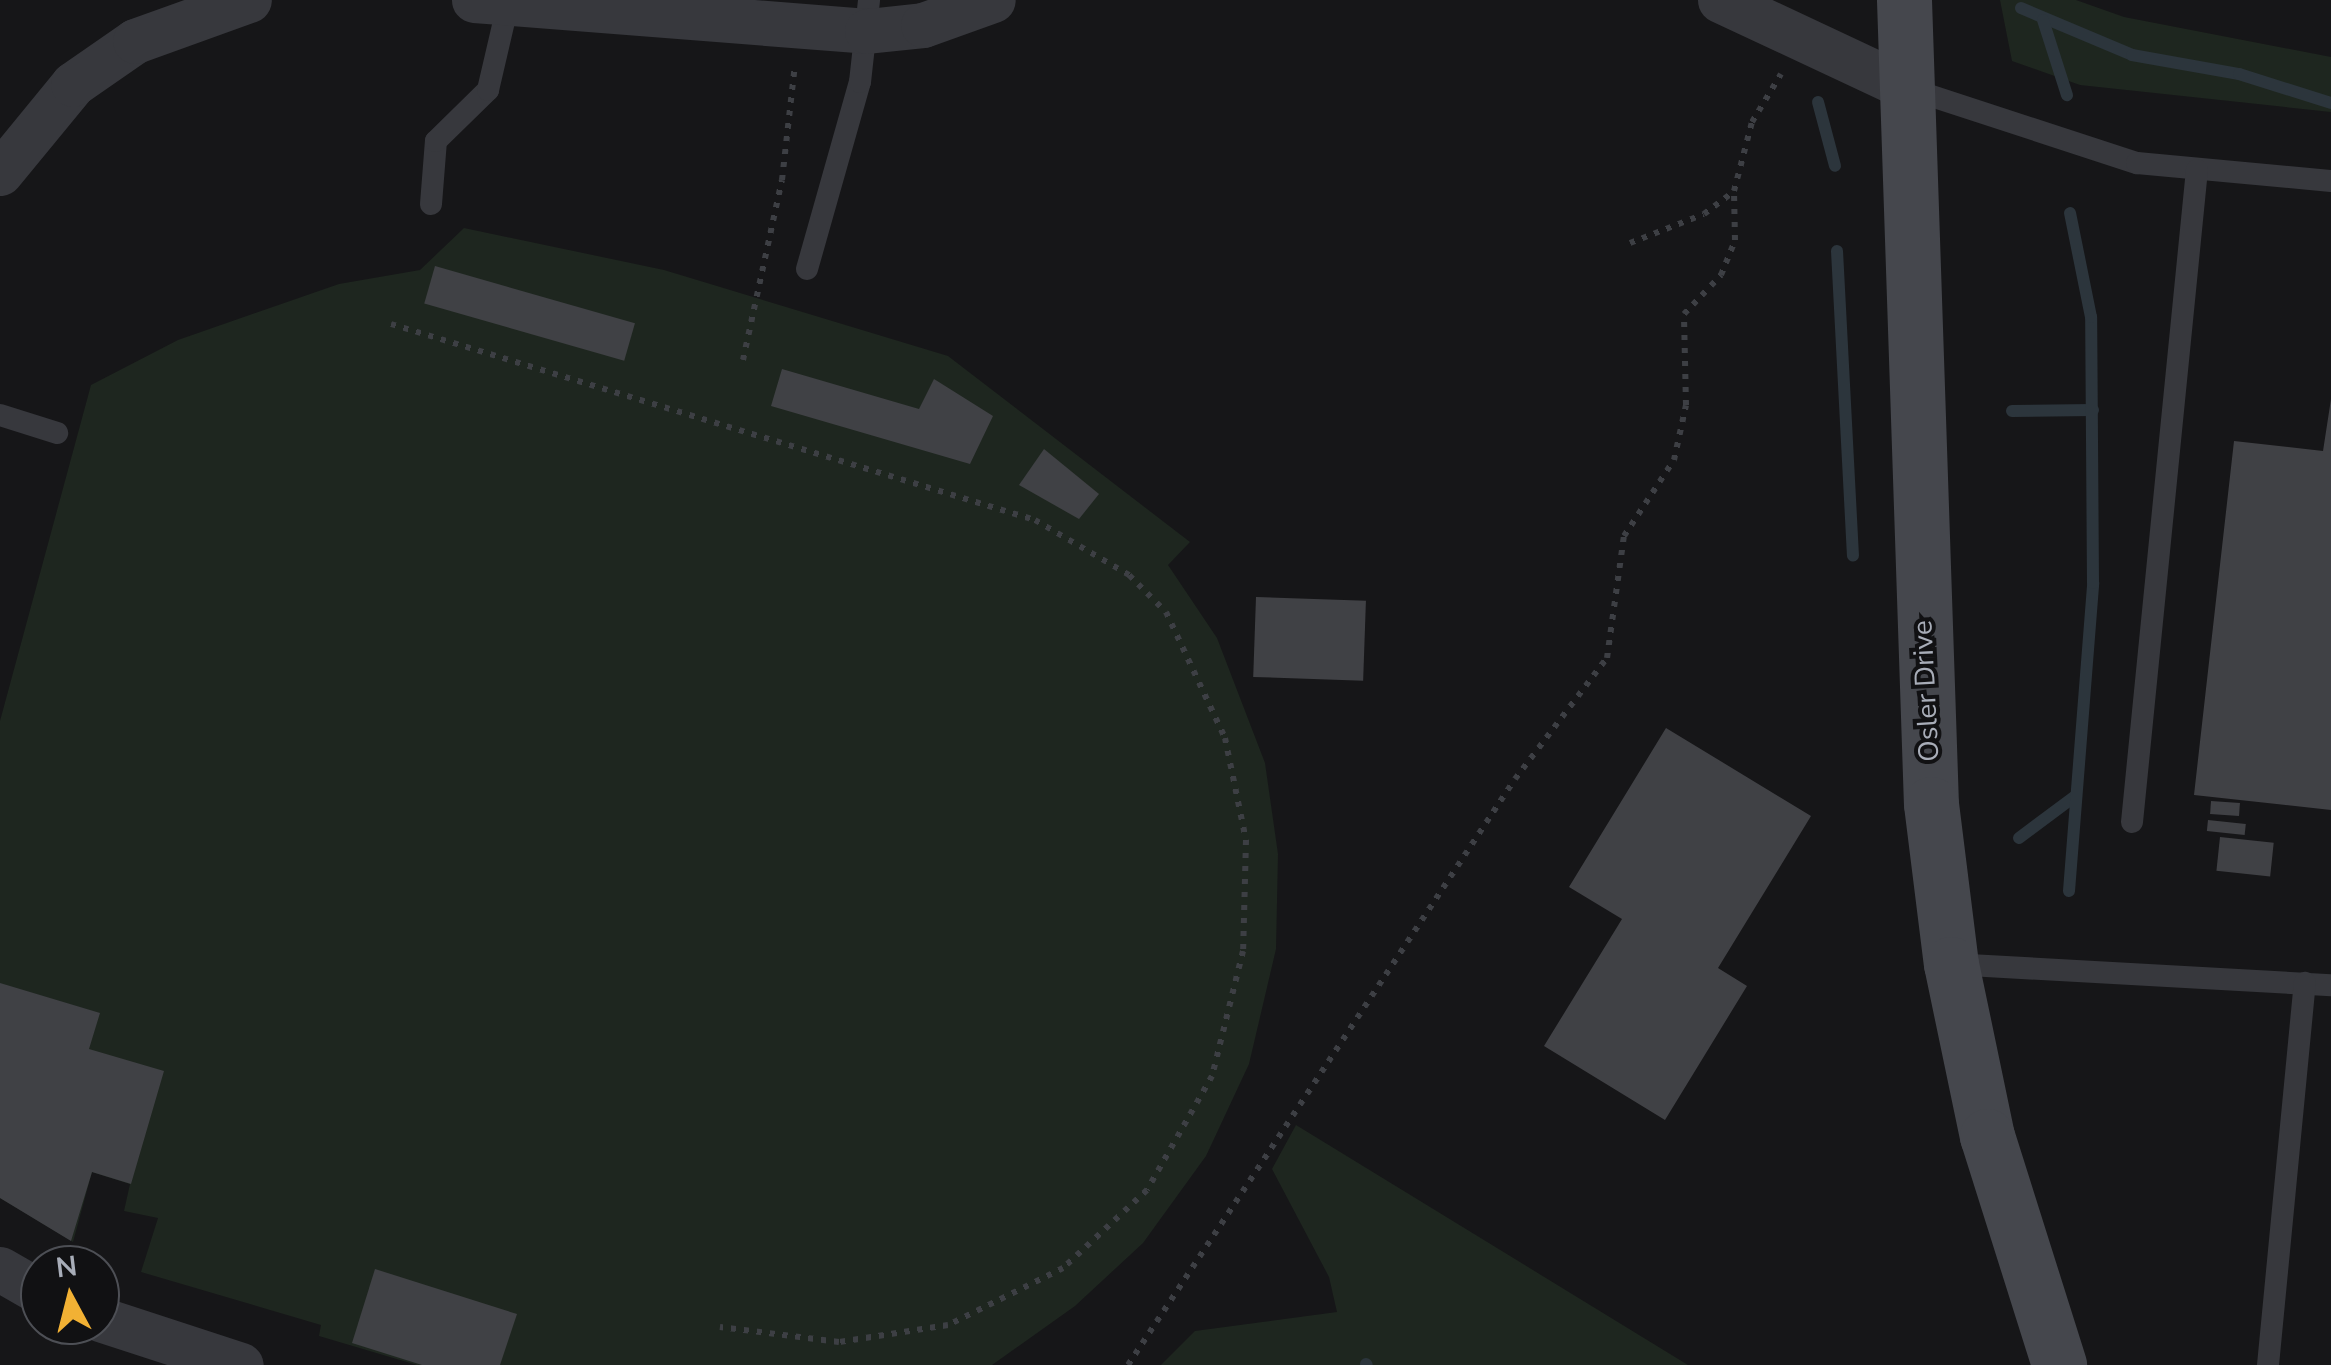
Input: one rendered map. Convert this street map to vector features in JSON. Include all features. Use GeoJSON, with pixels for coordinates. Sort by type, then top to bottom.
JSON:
{"type":"FeatureCollection","features":[{"type":"Feature","properties":{"kind":"street"},"geometry":{"type":"LineString","coordinates":[[0,173],[72,84],[180,19],[249,0]]}},
{"type":"Feature","properties":{"kind":"street"},"geometry":{"type":"LineString","coordinates":[[497,1],[803,27],[868,16],[924,24],[993,0]]}},
{"type":"Feature","properties":{"kind":"street"},"geometry":{"type":"LineString","coordinates":[[1720,0],[1910,88]]}},
{"type":"Feature","properties":{"kind":"street","name":"Osler Drive"},"geometry":{"type":"LineString","coordinates":[[1904,0],[1910,88],[1925,678],[1950,964],[1987,1136],[2060,1365]]}},
{"type":"Feature","properties":{"kind":"street"},"geometry":{"type":"LineString","coordinates":[[120,1326],[241,1365]]}},
{"type":"Feature","properties":{"kind":"lane"},"geometry":{"type":"LineString","coordinates":[[431,204],[436,141],[488,90],[497,1]]}},
{"type":"Feature","properties":{"kind":"lane"},"geometry":{"type":"LineString","coordinates":[[807,268],[845,146],[868,16]]}},
{"type":"Feature","properties":{"kind":"lane"},"geometry":{"type":"LineString","coordinates":[[1910,88],[2033,134],[2197,170],[2331,181]]}},
{"type":"Feature","properties":{"kind":"lane"},"geometry":{"type":"LineString","coordinates":[[2132,822],[2197,170]]}},
{"type":"Feature","properties":{"kind":"lane"},"geometry":{"type":"LineString","coordinates":[[0,415],[57,432]]}},
{"type":"Feature","properties":{"kind":"lane"},"geometry":{"type":"LineString","coordinates":[[1950,964],[2331,985]]}},
{"type":"Feature","properties":{"kind":"lane"},"geometry":{"type":"LineString","coordinates":[[2268,1365],[2305,983]]}},
{"type":"Feature","properties":{"kind":"path"},"geometry":{"type":"LineString","coordinates":[[743,360],[782,180],[803,27]]}},
{"type":"Feature","properties":{"kind":"path"},"geometry":{"type":"LineString","coordinates":[[1128,1365],[1515,779],[1607,658],[1624,536],[1674,460],[1686,405],[1684,314],[1721,275],[1734,240],[1734,191],[1752,122],[1781,74]]}},
{"type":"Feature","properties":{"kind":"path"},"geometry":{"type":"LineString","coordinates":[[1630,243],[1704,214],[1734,191]]}},
{"type":"Feature","properties":{"kind":"path"},"geometry":{"type":"LineString","coordinates":[[391,324],[1035,520],[1129,574],[1166,612],[1226,738],[1246,840],[1243,951],[1212,1076],[1147,1190],[1056,1272],[948,1324],[839,1342],[720,1327]]}},
{"type":"Feature","properties":{"kind":"shaded area"},"geometry":{"type":"Polygon","coordinates":[[[2000,0],[2076,0],[2124,17],[2331,57],[2331,112],[2080,85],[2012,61],[2000,0]]]}},
{"type":"Feature","properties":{"kind":"shaded area"},"geometry":{"type":"Polygon","coordinates":[[[464,228],[664,270],[948,356],[1190,542],[1168,565],[1217,638],[1265,763],[1278,854],[1276,949],[1249,1064],[1206,1156],[1143,1243],[1075,1306],[992,1365],[417,1365],[319,1336],[321,1325],[141,1272],[158,1218],[124,1211],[130,1184],[92,1172],[73,1242],[0,1198],[0,721],[91,385],[178,340],[339,284],[420,270],[464,228]]]}},
{"type":"Feature","properties":{"kind":"shaded area"},"geometry":{"type":"Polygon","coordinates":[[[1296,1125],[1688,1365],[1161,1365],[1195,1331],[1337,1312],[1329,1277],[1272,1169],[1296,1125]]]}},
{"type":"Feature","properties":{"kind":"building"},"geometry":{"type":"Polygon","coordinates":[[[435,266],[635,323],[624,361],[424,303],[435,266]]]}},
{"type":"Feature","properties":{"kind":"building"},"geometry":{"type":"Polygon","coordinates":[[[782,369],[919,409],[934,379],[993,416],[970,464],[771,406],[782,369]]]}},
{"type":"Feature","properties":{"kind":"building"},"geometry":{"type":"Polygon","coordinates":[[[2331,399],[2331,810],[2194,795],[2234,441],[2323,451],[2331,399]]]}},
{"type":"Feature","properties":{"kind":"building"},"geometry":{"type":"Polygon","coordinates":[[[1044,449],[1099,494],[1079,519],[1019,485],[1044,449]]]}},
{"type":"Feature","properties":{"kind":"building"},"geometry":{"type":"Polygon","coordinates":[[[1256,597],[1366,601],[1363,681],[1253,677],[1256,597]]]}},
{"type":"Feature","properties":{"kind":"building"},"geometry":{"type":"Polygon","coordinates":[[[1666,728],[1811,816],[1718,968],[1747,986],[1665,1120],[1544,1046],[1622,919],[1569,887],[1666,728]]]}},
{"type":"Feature","properties":{"kind":"building"},"geometry":{"type":"Polygon","coordinates":[[[2211,801],[2240,803],[2239,816],[2210,814],[2211,801]]]}},
{"type":"Feature","properties":{"kind":"building"},"geometry":{"type":"Polygon","coordinates":[[[2208,820],[2246,824],[2245,835],[2207,831],[2208,820]]]}},
{"type":"Feature","properties":{"kind":"building"},"geometry":{"type":"Polygon","coordinates":[[[2220,837],[2274,843],[2270,876],[2216,871],[2220,837]]]}},
{"type":"Feature","properties":{"kind":"building"},"geometry":{"type":"Polygon","coordinates":[[[0,983],[100,1013],[89,1049],[164,1071],[131,1184],[92,1172],[71,1241],[0,1198],[0,983]]]}},
{"type":"Feature","properties":{"kind":"building"},"geometry":{"type":"Polygon","coordinates":[[[375,1269],[517,1314],[500,1365],[422,1365],[352,1343],[375,1269]]]}},
{"type":"Feature","properties":{"kind":"waterway"},"geometry":{"type":"LineString","coordinates":[[2021,8],[2132,55],[2239,74],[2331,103]]}},
{"type":"Feature","properties":{"kind":"waterway"},"geometry":{"type":"LineString","coordinates":[[2043,20],[2067,95]]}},
{"type":"Feature","properties":{"kind":"waterway"},"geometry":{"type":"LineString","coordinates":[[1818,102],[1835,166]]}},
{"type":"Feature","properties":{"kind":"waterway"},"geometry":{"type":"LineString","coordinates":[[2069,891],[2093,583],[2091,317],[2070,213]]}},
{"type":"Feature","properties":{"kind":"waterway"},"geometry":{"type":"LineString","coordinates":[[1837,251],[1853,556]]}},
{"type":"Feature","properties":{"kind":"waterway"},"geometry":{"type":"LineString","coordinates":[[2012,411],[2093,410]]}},
{"type":"Feature","properties":{"kind":"waterway"},"geometry":{"type":"LineString","coordinates":[[2019,838],[2074,797]]}}]}
